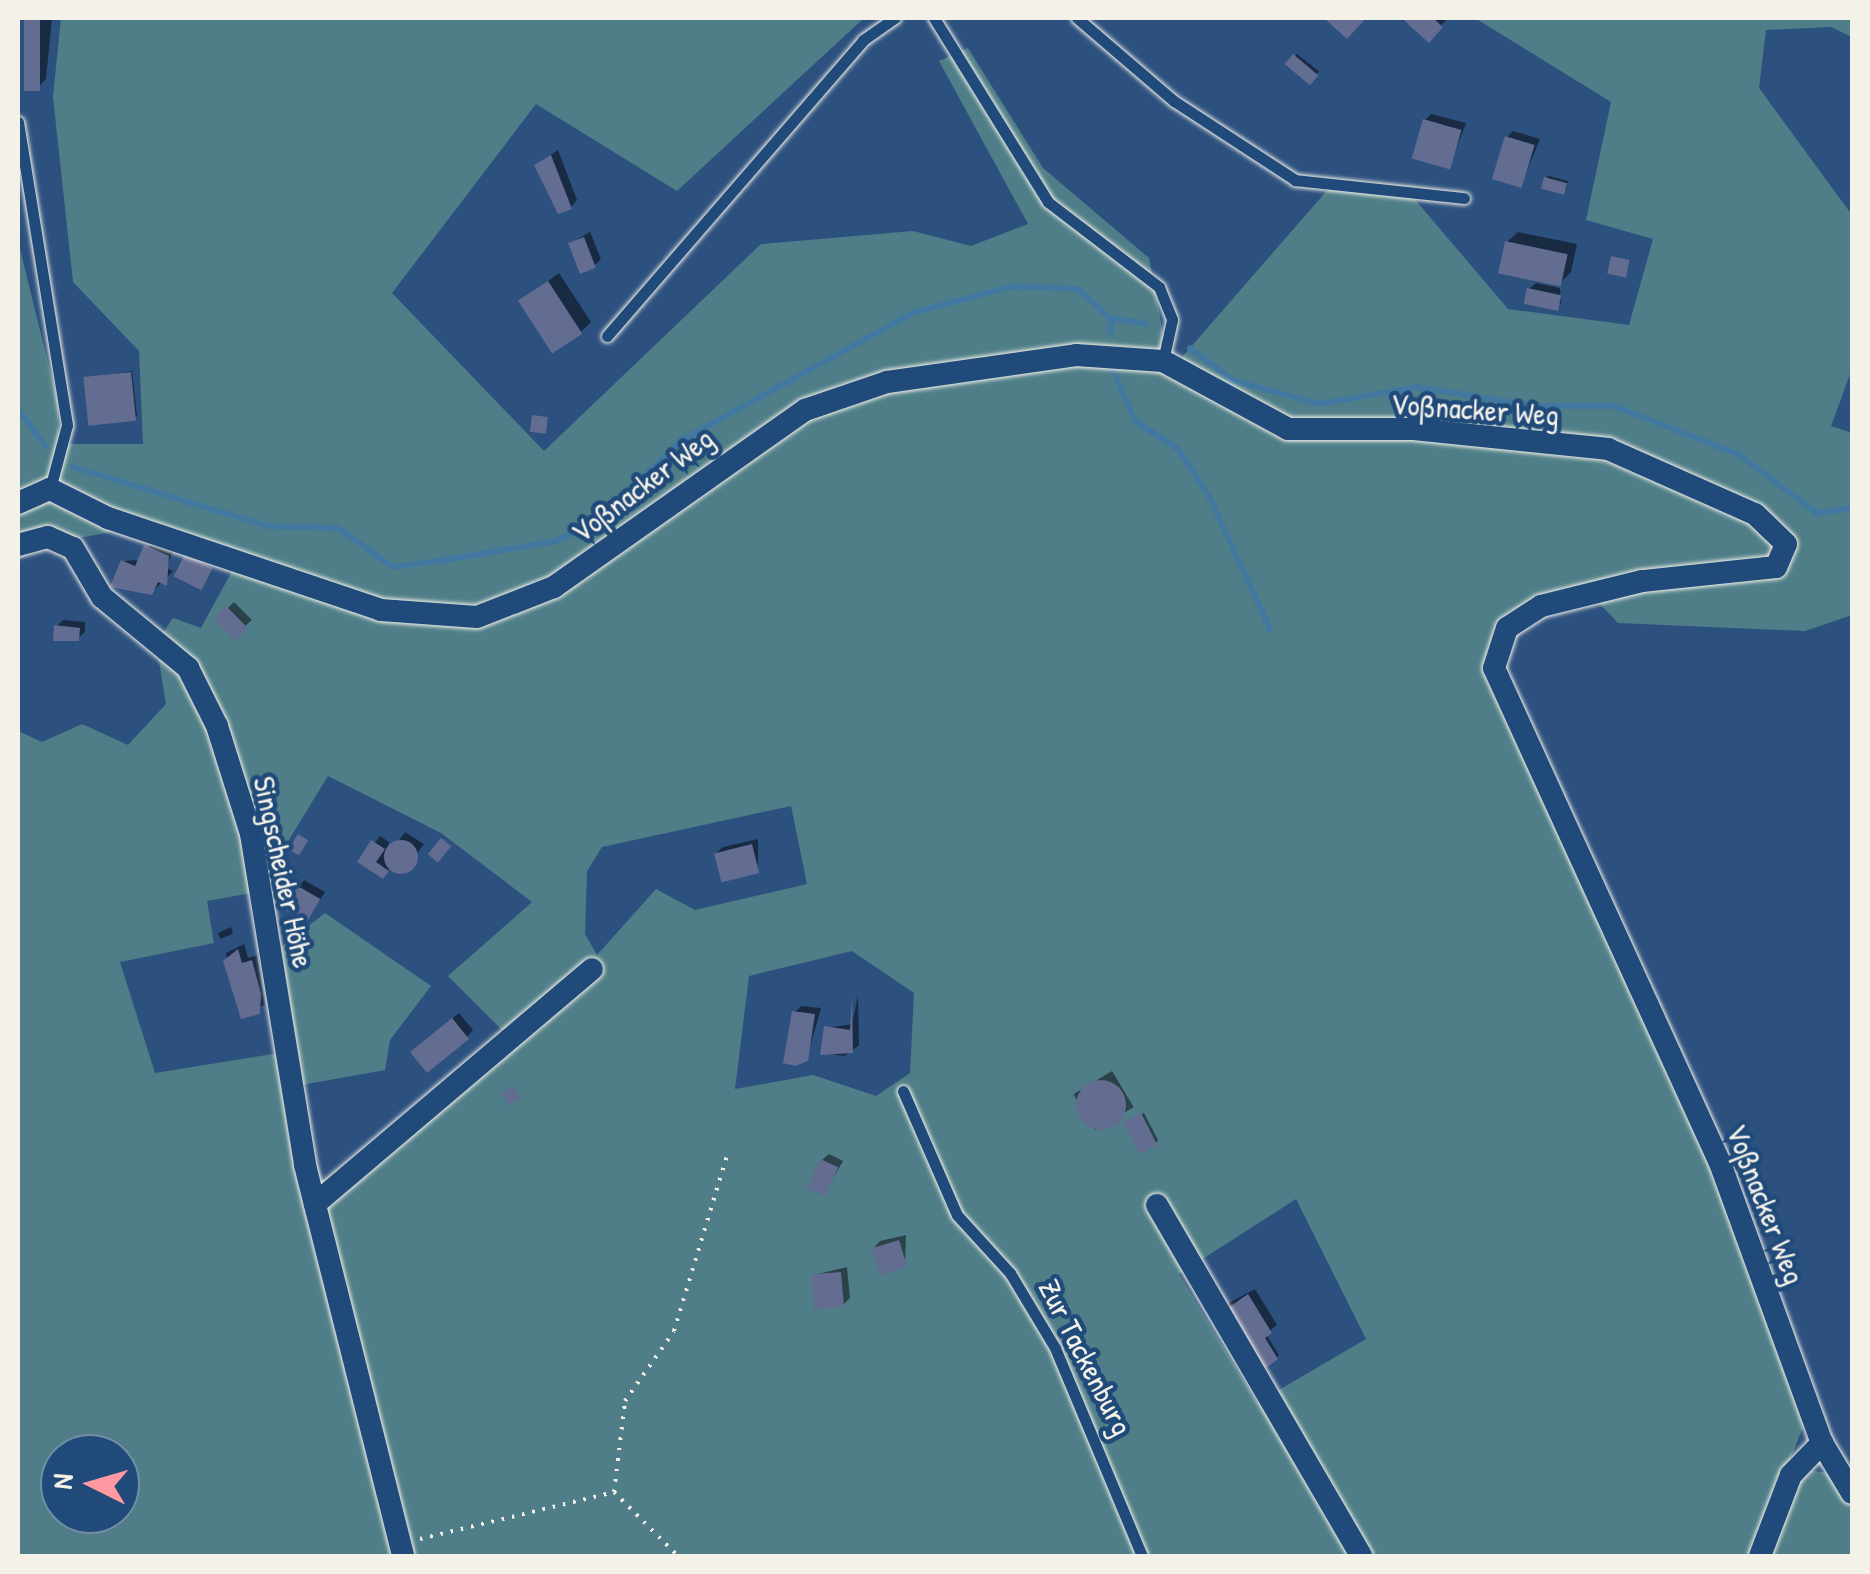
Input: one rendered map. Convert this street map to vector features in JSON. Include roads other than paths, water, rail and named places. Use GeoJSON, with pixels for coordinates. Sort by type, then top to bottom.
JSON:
{"type":"FeatureCollection","features":[{"type":"Feature","properties":{"kind":"street","name":"Voßnacker Weg"},"geometry":{"type":"LineString","coordinates":[[50,489],[108,518],[381,610],[477,617],[554,588],[744,447],[843,394],[1037,357],[1163,361],[1288,429],[1434,430],[1626,454],[1755,514],[1786,544],[1786,557],[1764,573],[1687,574],[1541,606],[1507,628],[1494,668],[1720,1163],[1822,1444]]}},
{"type":"Feature","properties":{"kind":"street"},"geometry":{"type":"LineString","coordinates":[[18,503],[50,489]]}},
{"type":"Feature","properties":{"kind":"street","name":"Singscheider Höhe"},"geometry":{"type":"LineString","coordinates":[[18,545],[48,537],[73,548],[102,597],[170,648],[202,689],[252,834],[315,1204],[402,1550]]}},
{"type":"Feature","properties":{"kind":"street"},"geometry":{"type":"LineString","coordinates":[[315,1204],[592,969]]}},
{"type":"Feature","properties":{"kind":"street"},"geometry":{"type":"LineString","coordinates":[[1156,1205],[1361,1556]]}},
{"type":"Feature","properties":{"kind":"street"},"geometry":{"type":"LineString","coordinates":[[1760,1556],[1791,1475],[1822,1444],[1852,1493]]}},
{"type":"Feature","properties":{"kind":"lane"},"geometry":{"type":"LineString","coordinates":[[607,336],[863,40],[894,18]]}},
{"type":"Feature","properties":{"kind":"lane"},"geometry":{"type":"LineString","coordinates":[[1077,18],[1174,101],[1295,180],[1464,198]]}},
{"type":"Feature","properties":{"kind":"lane"},"geometry":{"type":"LineString","coordinates":[[931,19],[1048,202],[1159,287],[1172,320],[1163,361]]}},
{"type":"Feature","properties":{"kind":"lane"},"geometry":{"type":"LineString","coordinates":[[18,122],[67,426],[50,489]]}},
{"type":"Feature","properties":{"kind":"lane","name":"Zur Tackenburg"},"geometry":{"type":"LineString","coordinates":[[903,1091],[957,1215],[1010,1273],[1055,1348],[1142,1556]]}},
{"type":"Feature","properties":{"kind":"waterway"},"geometry":{"type":"LineString","coordinates":[[73,467],[267,526],[338,528],[393,567],[556,541],[601,519],[680,441],[915,312],[1014,286],[1078,289],[1110,318],[1146,324]]}},
{"type":"Feature","properties":{"kind":"waterway"},"geometry":{"type":"LineString","coordinates":[[1110,318],[1111,332]]}},
{"type":"Feature","properties":{"kind":"waterway"},"geometry":{"type":"LineString","coordinates":[[1190,348],[1232,380],[1319,404],[1417,387],[1534,406],[1614,406],[1738,454],[1817,513],[1852,508]]}},
{"type":"Feature","properties":{"kind":"waterway"},"geometry":{"type":"LineString","coordinates":[[1113,370],[1135,421],[1178,449],[1210,498],[1270,629]]}},
{"type":"Feature","properties":{"kind":"waterway"},"geometry":{"type":"LineString","coordinates":[[18,409],[45,446]]}}]}
